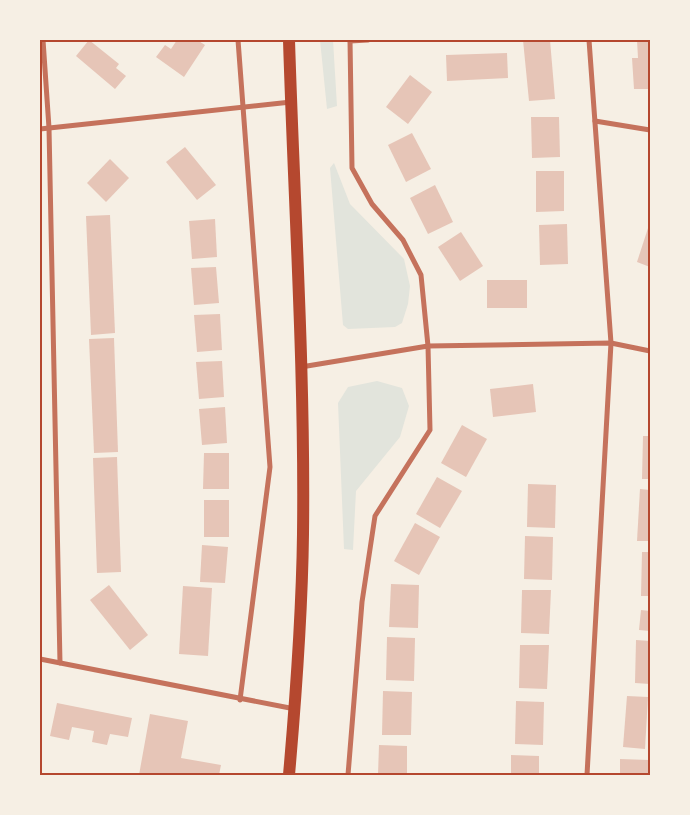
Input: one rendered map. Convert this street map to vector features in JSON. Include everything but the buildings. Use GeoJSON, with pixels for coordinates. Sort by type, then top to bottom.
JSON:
{"type":"FeatureCollection","features":[{"type":"Feature","properties":{"kind":"main road"},"geometry":{"type":"LineString","coordinates":[[289,40],[300,367],[303,534],[295,709],[289,775]]}},
{"type":"Feature","properties":{"kind":"street"},"geometry":{"type":"LineString","coordinates":[[43,40],[49,128],[60,663]]}},
{"type":"Feature","properties":{"kind":"street"},"geometry":{"type":"LineString","coordinates":[[238,40],[270,467],[240,700]]}},
{"type":"Feature","properties":{"kind":"street"},"geometry":{"type":"LineString","coordinates":[[348,775],[362,602],[375,516],[430,430],[428,346],[421,275],[403,240],[372,204],[352,168],[350,40],[368,40]]}},
{"type":"Feature","properties":{"kind":"street"},"geometry":{"type":"LineString","coordinates":[[587,775],[611,343],[589,40]]}},
{"type":"Feature","properties":{"kind":"street"},"geometry":{"type":"LineString","coordinates":[[40,129],[243,109],[291,102]]}},
{"type":"Feature","properties":{"kind":"street"},"geometry":{"type":"LineString","coordinates":[[595,121],[650,130]]}},
{"type":"Feature","properties":{"kind":"street"},"geometry":{"type":"LineString","coordinates":[[300,367],[428,346],[611,343],[650,351]]}},
{"type":"Feature","properties":{"kind":"street"},"geometry":{"type":"LineString","coordinates":[[40,659],[240,700],[295,709]]}},
{"type":"Feature","properties":{"kind":"shaded area"},"geometry":{"type":"Polygon","coordinates":[[[320,40],[333,40],[337,106],[327,109],[320,40]]]}},
{"type":"Feature","properties":{"kind":"shaded area"},"geometry":{"type":"Polygon","coordinates":[[[334,163],[350,204],[404,259],[410,286],[408,304],[402,323],[395,327],[348,329],[343,325],[330,168],[334,163]]]}},
{"type":"Feature","properties":{"kind":"shaded area"},"geometry":{"type":"Polygon","coordinates":[[[377,381],[402,388],[409,406],[400,437],[356,491],[353,550],[344,549],[338,403],[348,387],[377,381]]]}}]}
